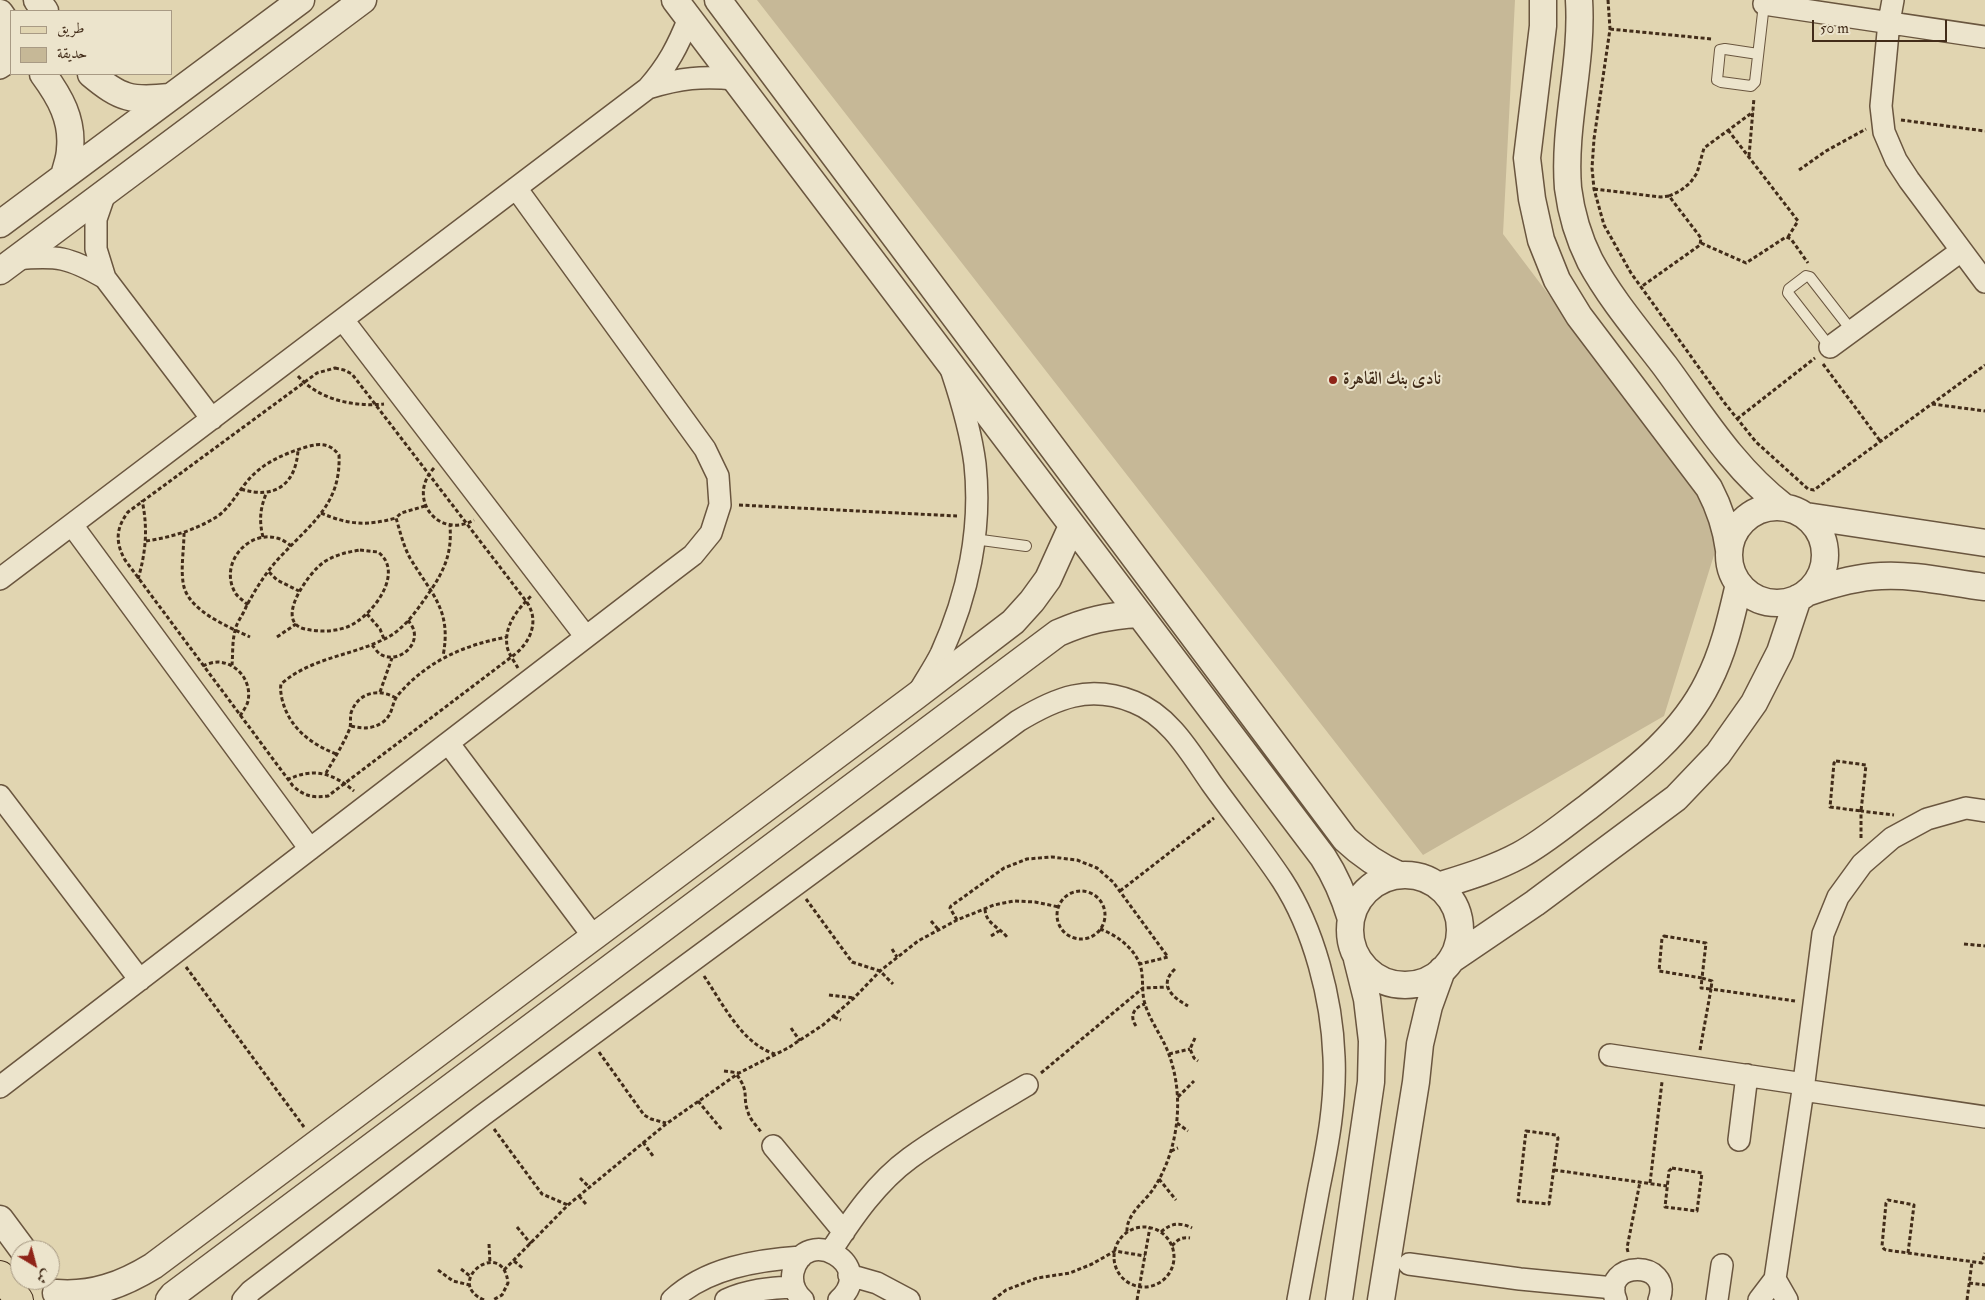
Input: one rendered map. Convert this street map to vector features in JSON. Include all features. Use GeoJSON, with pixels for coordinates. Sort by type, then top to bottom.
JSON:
{"type":"FeatureCollection","features":[{"type":"Feature","properties":{"kind":"main road"},"geometry":{"type":"LineString","coordinates":[[0,1275],[18,1300]]}},
{"type":"Feature","properties":{"kind":"street"},"geometry":{"type":"LineString","coordinates":[[0,224],[301,0]]}},
{"type":"Feature","properties":{"kind":"street"},"geometry":{"type":"LineString","coordinates":[[8,265],[363,0]]}},
{"type":"Feature","properties":{"kind":"street"},"geometry":{"type":"LineString","coordinates":[[718,0],[1345,838],[1360,854],[1379,866],[1399,875]]}},
{"type":"Feature","properties":{"kind":"street"},"geometry":{"type":"LineString","coordinates":[[1543,0],[1543,26],[1527,158],[1532,199],[1541,240],[1557,280],[1579,316],[1709,488],[1726,528],[1729,562],[1732,574],[1739,584],[1756,598],[1766,602],[1788,602],[1844,581],[1881,576],[1918,578],[1985,587]]}},
{"type":"Feature","properties":{"kind":"street"},"geometry":{"type":"LineString","coordinates":[[1357,958],[1377,978],[1397,984],[1417,983],[1430,979],[1446,965],[1535,903],[1676,798],[1712,760],[1754,703],[1780,652],[1804,595],[1817,582],[1826,559],[1822,535],[1815,525],[1767,494],[1738,464],[1609,291],[1590,260],[1576,226],[1569,190],[1567,163],[1581,27],[1579,0]]}},
{"type":"Feature","properties":{"kind":"street"},"geometry":{"type":"LineString","coordinates":[[1893,0],[1882,90],[1882,120],[1886,140],[1896,160],[1985,282]]}},
{"type":"Feature","properties":{"kind":"street"},"geometry":{"type":"LineString","coordinates":[[1764,4],[1985,37]]}},
{"type":"Feature","properties":{"kind":"street"},"geometry":{"type":"LineString","coordinates":[[682,9],[1323,857],[1335,876],[1345,897],[1350,919],[1350,939],[1357,958],[1367,999],[1372,1041],[1371,1082],[1339,1300]]}},
{"type":"Feature","properties":{"kind":"street"},"geometry":{"type":"LineString","coordinates":[[0,579],[648,88],[666,68],[679,44],[682,9]]}},
{"type":"Feature","properties":{"kind":"street"},"geometry":{"type":"LineString","coordinates":[[0,13],[10,27]]}},
{"type":"Feature","properties":{"kind":"street"},"geometry":{"type":"LineString","coordinates":[[0,47],[10,39]]}},
{"type":"Feature","properties":{"kind":"street"},"geometry":{"type":"LineString","coordinates":[[223,58],[246,87]]}},
{"type":"Feature","properties":{"kind":"street"},"geometry":{"type":"LineString","coordinates":[[44,75],[60,96],[69,122],[70,149],[64,176]]}},
{"type":"Feature","properties":{"kind":"street"},"geometry":{"type":"LineString","coordinates":[[92,75],[113,92],[141,100],[170,97]]}},
{"type":"Feature","properties":{"kind":"street"},"geometry":{"type":"LineString","coordinates":[[648,88],[676,80],[706,76],[735,79]]}},
{"type":"Feature","properties":{"kind":"street"},"geometry":{"type":"LineString","coordinates":[[0,1087],[449,744],[692,555],[711,533],[720,505],[718,476],[705,449],[516,188]]}},
{"type":"Feature","properties":{"kind":"street"},"geometry":{"type":"LineString","coordinates":[[106,190],[96,219],[96,249],[105,278],[212,418]]}},
{"type":"Feature","properties":{"kind":"street"},"geometry":{"type":"LineString","coordinates":[[1830,347],[1961,251]]}},
{"type":"Feature","properties":{"kind":"street"},"geometry":{"type":"LineString","coordinates":[[8,265],[47,256],[78,262],[105,278]]}},
{"type":"Feature","properties":{"kind":"street"},"geometry":{"type":"LineString","coordinates":[[343,320],[586,637]]}},
{"type":"Feature","properties":{"kind":"street"},"geometry":{"type":"LineString","coordinates":[[916,696],[940,654],[959,610],[971,564],[974,539],[976,517],[975,464],[965,413],[949,362]]}},
{"type":"Feature","properties":{"kind":"street"},"geometry":{"type":"LineString","coordinates":[[1729,550],[1732,537],[1738,526],[1747,517],[1764,508],[1795,511],[1985,543]]}},
{"type":"Feature","properties":{"kind":"street"},"geometry":{"type":"LineString","coordinates":[[72,524],[310,849]]}},
{"type":"Feature","properties":{"kind":"street"},"geometry":{"type":"LineString","coordinates":[[54,1291],[75,1294],[96,1292],[135,1277],[153,1266],[916,696],[1013,622],[1048,579],[1072,526]]}},
{"type":"Feature","properties":{"kind":"street"},"geometry":{"type":"LineString","coordinates":[[1438,886],[1481,873],[1521,854],[1558,830],[1644,763],[1680,726],[1708,682],[1728,635],[1739,584]]}},
{"type":"Feature","properties":{"kind":"street"},"geometry":{"type":"LineString","coordinates":[[169,1300],[197,1277],[1058,633],[1082,622],[1108,616],[1139,614]]}},
{"type":"Feature","properties":{"kind":"street"},"geometry":{"type":"LineString","coordinates":[[243,1300],[251,1291],[483,1115],[1018,721],[1046,704],[1075,695],[1105,694],[1134,702],[1160,718],[1180,740],[1283,881],[1300,914],[1314,948],[1331,1020],[1334,1094],[1330,1130],[1298,1300]]}},
{"type":"Feature","properties":{"kind":"street"},"geometry":{"type":"LineString","coordinates":[[449,744],[593,936]]}},
{"type":"Feature","properties":{"kind":"street"},"geometry":{"type":"LineString","coordinates":[[0,796],[140,980]]}},
{"type":"Feature","properties":{"kind":"street"},"geometry":{"type":"LineString","coordinates":[[1759,1300],[1775,1279],[1823,934],[1838,897],[1862,864],[1892,838],[1927,819],[1966,808],[1985,811]]}},
{"type":"Feature","properties":{"kind":"street"},"geometry":{"type":"LineString","coordinates":[[1350,919],[1355,905],[1373,884],[1399,875],[1413,875],[1426,879],[1448,895],[1455,907],[1459,920],[1460,934],[1457,948],[1446,965],[1429,1006],[1420,1044],[1416,1082],[1380,1300]]}},
{"type":"Feature","properties":{"kind":"street"},"geometry":{"type":"LineString","coordinates":[[1610,1055],[1747,1075],[1803,1087],[1985,1117]]}},
{"type":"Feature","properties":{"kind":"street"},"geometry":{"type":"LineString","coordinates":[[1739,1140],[1747,1075]]}},
{"type":"Feature","properties":{"kind":"street"},"geometry":{"type":"LineString","coordinates":[[832,1251],[853,1217],[879,1186],[909,1158],[1027,1085]]}},
{"type":"Feature","properties":{"kind":"street"},"geometry":{"type":"LineString","coordinates":[[773,1146],[844,1232]]}},
{"type":"Feature","properties":{"kind":"street"},"geometry":{"type":"LineString","coordinates":[[0,1220],[15,1240]]}},
{"type":"Feature","properties":{"kind":"street"},"geometry":{"type":"LineString","coordinates":[[798,1294],[792,1277],[794,1266],[801,1257],[810,1252],[832,1251],[847,1265],[849,1275],[848,1286],[844,1296],[839,1300]]}},
{"type":"Feature","properties":{"kind":"street"},"geometry":{"type":"LineString","coordinates":[[672,1300],[706,1278],[737,1266],[801,1257]]}},
{"type":"Feature","properties":{"kind":"street"},"geometry":{"type":"LineString","coordinates":[[1409,1264],[1615,1294],[1620,1275],[1634,1268],[1641,1268],[1654,1275],[1658,1281],[1661,1288],[1659,1300]]}},
{"type":"Feature","properties":{"kind":"street"},"geometry":{"type":"LineString","coordinates":[[1717,1300],[1722,1265]]}},
{"type":"Feature","properties":{"kind":"street"},"geometry":{"type":"LineString","coordinates":[[849,1275],[878,1283],[910,1300]]}},
{"type":"Feature","properties":{"kind":"street"},"geometry":{"type":"LineString","coordinates":[[1775,1279],[1787,1300]]}},
{"type":"Feature","properties":{"kind":"street"},"geometry":{"type":"LineString","coordinates":[[726,1300],[738,1294],[766,1288],[798,1294]]}},
{"type":"Feature","properties":{"kind":"lane"},"geometry":{"type":"LineString","coordinates":[[1758,54],[1725,48],[1719,51],[1716,79],[1718,81],[1751,86],[1755,82],[1764,4]]}},
{"type":"Feature","properties":{"kind":"lane"},"geometry":{"type":"LineString","coordinates":[[1830,347],[1788,293],[1789,289],[1808,276],[1852,331]]}},
{"type":"Feature","properties":{"kind":"lane"},"geometry":{"type":"LineString","coordinates":[[974,539],[1026,546]]}},
{"type":"Feature","properties":{"kind":"path"},"geometry":{"type":"LineString","coordinates":[[1608,0],[1610,29],[1594,139],[1592,168],[1594,188],[1604,225],[1631,273],[1737,419],[1756,442],[1812,491],[1985,364]]}},
{"type":"Feature","properties":{"kind":"path"},"geometry":{"type":"LineString","coordinates":[[1610,29],[1713,39]]}},
{"type":"Feature","properties":{"kind":"path"},"geometry":{"type":"LineString","coordinates":[[1749,157],[1755,82]]}},
{"type":"Feature","properties":{"kind":"path"},"geometry":{"type":"LineString","coordinates":[[1594,188],[1661,197],[1669,196],[1690,183],[1699,167],[1703,149],[1753,112]]}},
{"type":"Feature","properties":{"kind":"path"},"geometry":{"type":"LineString","coordinates":[[1799,170],[1854,134],[1882,120],[1985,131]]}},
{"type":"Feature","properties":{"kind":"path"},"geometry":{"type":"LineString","coordinates":[[1700,243],[1746,263],[1784,237],[1788,237],[1798,221],[1728,130]]}},
{"type":"Feature","properties":{"kind":"path"},"geometry":{"type":"LineString","coordinates":[[1641,287],[1700,243],[1701,238],[1669,196]]}},
{"type":"Feature","properties":{"kind":"path"},"geometry":{"type":"LineString","coordinates":[[1788,237],[1808,262],[1808,276]]}},
{"type":"Feature","properties":{"kind":"path"},"geometry":{"type":"LineString","coordinates":[[1737,419],[1817,357],[1881,442]]}},
{"type":"Feature","properties":{"kind":"path"},"geometry":{"type":"LineString","coordinates":[[286,363],[304,382],[318,392],[338,401],[360,405],[376,405],[404,399]]}},
{"type":"Feature","properties":{"kind":"path"},"geometry":{"type":"LineString","coordinates":[[335,368],[352,374],[376,405],[526,601],[533,615],[533,627],[530,638],[523,648],[328,796],[309,796],[300,792],[288,780],[138,578],[120,551],[118,530],[128,512],[304,382],[326,369],[335,368]]}},
{"type":"Feature","properties":{"kind":"path"},"geometry":{"type":"LineString","coordinates":[[1932,404],[1985,411]]}},
{"type":"Feature","properties":{"kind":"path"},"geometry":{"type":"LineString","coordinates":[[146,541],[184,533],[220,514],[232,502],[246,482],[264,465],[286,453],[323,444],[329,446],[339,455],[340,470],[335,490],[322,513],[268,572],[255,590],[235,630],[232,666]]}},
{"type":"Feature","properties":{"kind":"path"},"geometry":{"type":"LineString","coordinates":[[241,489],[253,493],[266,493],[280,488],[291,478],[297,464],[298,450]]}},
{"type":"Feature","properties":{"kind":"path"},"geometry":{"type":"LineString","coordinates":[[446,454],[428,474],[422,490],[425,506],[435,519],[450,526],[467,524],[490,512]]}},
{"type":"Feature","properties":{"kind":"path"},"geometry":{"type":"LineString","coordinates":[[130,604],[146,541],[146,521],[138,474]]}},
{"type":"Feature","properties":{"kind":"path"},"geometry":{"type":"LineString","coordinates":[[263,537],[260,523],[260,508],[266,493]]}},
{"type":"Feature","properties":{"kind":"path"},"geometry":{"type":"LineString","coordinates":[[720,505],[976,517]]}},
{"type":"Feature","properties":{"kind":"path"},"geometry":{"type":"LineString","coordinates":[[322,513],[339,521],[358,524],[377,523],[396,518],[401,513],[425,506]]}},
{"type":"Feature","properties":{"kind":"path"},"geometry":{"type":"LineString","coordinates":[[396,518],[410,556],[440,605],[445,622],[446,640],[443,657]]}},
{"type":"Feature","properties":{"kind":"path"},"geometry":{"type":"LineString","coordinates":[[336,754],[319,747],[304,736],[292,723],[284,706],[280,688],[281,684],[296,672],[330,657],[372,645],[408,620],[420,608],[440,579],[451,544],[450,526]]}},
{"type":"Feature","properties":{"kind":"path"},"geometry":{"type":"LineString","coordinates":[[184,533],[184,587],[191,600],[210,618],[250,637]]}},
{"type":"Feature","properties":{"kind":"path"},"geometry":{"type":"LineString","coordinates":[[248,604],[236,594],[231,580],[231,565],[237,551],[249,541],[263,537],[278,538],[291,546]]}},
{"type":"Feature","properties":{"kind":"path"},"geometry":{"type":"LineString","coordinates":[[360,550],[378,552],[387,561],[388,567],[386,582],[381,596],[367,614],[348,626],[334,630],[319,631],[299,627],[292,616],[299,591],[314,571],[335,556],[360,550]]}},
{"type":"Feature","properties":{"kind":"path"},"geometry":{"type":"LineString","coordinates":[[268,572],[282,584],[299,591]]}},
{"type":"Feature","properties":{"kind":"path"},"geometry":{"type":"LineString","coordinates":[[526,684],[507,648],[510,623],[516,610],[544,583]]}},
{"type":"Feature","properties":{"kind":"path"},"geometry":{"type":"LineString","coordinates":[[367,614],[377,625],[384,638]]}},
{"type":"Feature","properties":{"kind":"path"},"geometry":{"type":"LineString","coordinates":[[372,645],[380,654],[392,658],[405,654],[413,644],[414,631],[408,620]]}},
{"type":"Feature","properties":{"kind":"path"},"geometry":{"type":"LineString","coordinates":[[277,637],[296,624]]}},
{"type":"Feature","properties":{"kind":"path"},"geometry":{"type":"LineString","coordinates":[[351,726],[363,729],[375,727],[386,720],[393,710],[396,698],[414,678],[443,657],[482,641],[508,637]]}},
{"type":"Feature","properties":{"kind":"path"},"geometry":{"type":"LineString","coordinates":[[380,692],[392,658]]}},
{"type":"Feature","properties":{"kind":"path"},"geometry":{"type":"LineString","coordinates":[[184,677],[203,666],[218,662],[232,666],[243,675],[249,688],[248,703],[240,716],[224,732]]}},
{"type":"Feature","properties":{"kind":"path"},"geometry":{"type":"LineString","coordinates":[[326,773],[351,726],[350,716],[354,706],[361,698],[370,693],[380,692],[396,698]]}},
{"type":"Feature","properties":{"kind":"path"},"geometry":{"type":"LineString","coordinates":[[1835,762],[1864,764],[1866,766],[1861,811],[1830,807],[1835,762]]}},
{"type":"Feature","properties":{"kind":"path"},"geometry":{"type":"LineString","coordinates":[[269,793],[300,774],[326,773],[345,783],[370,804]]}},
{"type":"Feature","properties":{"kind":"path"},"geometry":{"type":"LineString","coordinates":[[1120,891],[1229,807]]}},
{"type":"Feature","properties":{"kind":"path"},"geometry":{"type":"LineString","coordinates":[[957,920],[951,906],[1004,868],[1027,859],[1052,857],[1077,860],[1097,868],[1113,882],[1168,956],[1140,964]]}},
{"type":"Feature","properties":{"kind":"path"},"geometry":{"type":"LineString","coordinates":[[796,885],[852,962],[880,971],[893,984]]}},
{"type":"Feature","properties":{"kind":"path"},"geometry":{"type":"LineString","coordinates":[[1084,892],[1092,894],[1103,906],[1104,921],[1100,929],[1088,938],[1073,938],[1061,929],[1058,922],[1058,907],[1069,895],[1084,892]]}},
{"type":"Feature","properties":{"kind":"path"},"geometry":{"type":"LineString","coordinates":[[504,1270],[568,1205],[643,1142],[738,1074],[800,1041],[834,1016],[880,971],[918,941],[957,920],[985,909],[1014,901],[1035,902],[1058,907]]}},
{"type":"Feature","properties":{"kind":"path"},"geometry":{"type":"LineString","coordinates":[[985,909],[986,918],[1007,937]]}},
{"type":"Feature","properties":{"kind":"path"},"geometry":{"type":"LineString","coordinates":[[932,921],[938,929]]}},
{"type":"Feature","properties":{"kind":"path"},"geometry":{"type":"LineString","coordinates":[[1100,929],[1120,938],[1140,964],[1145,1004],[1169,1054],[1175,1075],[1178,1097],[1176,1123],[1170,1152],[1159,1179],[1127,1223],[1127,1232]]}},
{"type":"Feature","properties":{"kind":"path"},"geometry":{"type":"LineString","coordinates":[[991,936],[999,931]]}},
{"type":"Feature","properties":{"kind":"path"},"geometry":{"type":"LineString","coordinates":[[1697,1068],[1711,990],[1712,980],[1702,978],[1659,971],[1662,937],[1706,943],[1702,978],[1701,988],[1711,990],[1814,1004]]}},
{"type":"Feature","properties":{"kind":"path"},"geometry":{"type":"LineString","coordinates":[[1964,944],[1985,946]]}},
{"type":"Feature","properties":{"kind":"path"},"geometry":{"type":"LineString","coordinates":[[892,949],[897,957]]}},
{"type":"Feature","properties":{"kind":"path"},"geometry":{"type":"LineString","coordinates":[[175,953],[316,1144]]}},
{"type":"Feature","properties":{"kind":"path"},"geometry":{"type":"LineString","coordinates":[[693,960],[746,1036],[760,1048],[776,1054]]}},
{"type":"Feature","properties":{"kind":"path"},"geometry":{"type":"LineString","coordinates":[[1175,969],[1167,980],[1167,987],[1176,998],[1188,1006]]}},
{"type":"Feature","properties":{"kind":"path"},"geometry":{"type":"LineString","coordinates":[[1027,1085],[1143,988],[1167,987]]}},
{"type":"Feature","properties":{"kind":"path"},"geometry":{"type":"LineString","coordinates":[[829,995],[854,998]]}},
{"type":"Feature","properties":{"kind":"path"},"geometry":{"type":"LineString","coordinates":[[1136,1026],[1132,1020],[1133,1012],[1145,1004]]}},
{"type":"Feature","properties":{"kind":"path"},"geometry":{"type":"LineString","coordinates":[[834,1016],[841,1020]]}},
{"type":"Feature","properties":{"kind":"path"},"geometry":{"type":"LineString","coordinates":[[791,1028],[800,1041]]}},
{"type":"Feature","properties":{"kind":"path"},"geometry":{"type":"LineString","coordinates":[[588,1037],[644,1115],[650,1120],[666,1124]]}},
{"type":"Feature","properties":{"kind":"path"},"geometry":{"type":"LineString","coordinates":[[1195,1038],[1190,1049],[1194,1058],[1198,1061]]}},
{"type":"Feature","properties":{"kind":"path"},"geometry":{"type":"LineString","coordinates":[[1169,1054],[1190,1049]]}},
{"type":"Feature","properties":{"kind":"path"},"geometry":{"type":"LineString","coordinates":[[1650,1183],[1664,1063]]}},
{"type":"Feature","properties":{"kind":"path"},"geometry":{"type":"LineString","coordinates":[[724,1071],[738,1074]]}},
{"type":"Feature","properties":{"kind":"path"},"geometry":{"type":"LineString","coordinates":[[738,1074],[747,1094],[746,1105],[750,1117],[773,1146]]}},
{"type":"Feature","properties":{"kind":"path"},"geometry":{"type":"LineString","coordinates":[[1178,1097],[1194,1081]]}},
{"type":"Feature","properties":{"kind":"path"},"geometry":{"type":"LineString","coordinates":[[698,1101],[722,1130]]}},
{"type":"Feature","properties":{"kind":"path"},"geometry":{"type":"LineString","coordinates":[[483,1115],[542,1194],[568,1205]]}},
{"type":"Feature","properties":{"kind":"path"},"geometry":{"type":"LineString","coordinates":[[1176,1123],[1188,1131]]}},
{"type":"Feature","properties":{"kind":"path"},"geometry":{"type":"LineString","coordinates":[[1526,1131],[1557,1136],[1554,1170],[1549,1204],[1518,1200],[1526,1131]]}},
{"type":"Feature","properties":{"kind":"path"},"geometry":{"type":"LineString","coordinates":[[643,1142],[653,1156]]}},
{"type":"Feature","properties":{"kind":"path"},"geometry":{"type":"LineString","coordinates":[[1170,1152],[1178,1148]]}},
{"type":"Feature","properties":{"kind":"path"},"geometry":{"type":"LineString","coordinates":[[1672,1168],[1701,1172],[1698,1210],[1666,1208],[1667,1186],[1669,1171],[1672,1168]]}},
{"type":"Feature","properties":{"kind":"path"},"geometry":{"type":"LineString","coordinates":[[1554,1170],[1667,1186]]}},
{"type":"Feature","properties":{"kind":"path"},"geometry":{"type":"LineString","coordinates":[[580,1178],[589,1187]]}},
{"type":"Feature","properties":{"kind":"path"},"geometry":{"type":"LineString","coordinates":[[1159,1179],[1176,1200]]}},
{"type":"Feature","properties":{"kind":"path"},"geometry":{"type":"LineString","coordinates":[[1640,1182],[1627,1248],[1641,1268]]}},
{"type":"Feature","properties":{"kind":"path"},"geometry":{"type":"LineString","coordinates":[[579,1196],[586,1204]]}},
{"type":"Feature","properties":{"kind":"path"},"geometry":{"type":"LineString","coordinates":[[1908,1253],[1914,1205],[1888,1200],[1886,1203],[1882,1247],[1886,1250],[1972,1262],[1982,1263],[1985,1253]]}},
{"type":"Feature","properties":{"kind":"path"},"geometry":{"type":"LineString","coordinates":[[1161,1232],[1168,1226],[1176,1224],[1192,1228]]}},
{"type":"Feature","properties":{"kind":"path"},"geometry":{"type":"LineString","coordinates":[[517,1227],[531,1244]]}},
{"type":"Feature","properties":{"kind":"path"},"geometry":{"type":"LineString","coordinates":[[1137,1300],[1150,1227]]}},
{"type":"Feature","properties":{"kind":"path"},"geometry":{"type":"LineString","coordinates":[[993,1300],[1006,1290],[1037,1278],[1070,1273],[1092,1264],[1114,1251],[1121,1237],[1134,1228],[1150,1227],[1161,1232],[1172,1246],[1174,1261],[1168,1275],[1155,1285],[1140,1286],[1132,1284],[1119,1274],[1114,1251]]}},
{"type":"Feature","properties":{"kind":"path"},"geometry":{"type":"LineString","coordinates":[[1172,1246],[1183,1237],[1190,1238]]}},
{"type":"Feature","properties":{"kind":"path"},"geometry":{"type":"LineString","coordinates":[[489,1244],[490,1263]]}},
{"type":"Feature","properties":{"kind":"path"},"geometry":{"type":"LineString","coordinates":[[1114,1251],[1145,1256]]}},
{"type":"Feature","properties":{"kind":"path"},"geometry":{"type":"LineString","coordinates":[[514,1261],[524,1268]]}},
{"type":"Feature","properties":{"kind":"path"},"geometry":{"type":"LineString","coordinates":[[1967,1300],[1972,1262]]}},
{"type":"Feature","properties":{"kind":"path"},"geometry":{"type":"LineString","coordinates":[[483,1300],[477,1297],[470,1285],[470,1276],[478,1266],[490,1263],[500,1266],[507,1276],[508,1283],[502,1295],[496,1300]]}},
{"type":"Feature","properties":{"kind":"path"},"geometry":{"type":"LineString","coordinates":[[461,1269],[470,1276]]}},
{"type":"Feature","properties":{"kind":"path"},"geometry":{"type":"LineString","coordinates":[[438,1270],[453,1280],[470,1285]]}},
{"type":"Feature","properties":{"kind":"path"},"geometry":{"type":"LineString","coordinates":[[1969,1283],[1985,1286]]}},
{"type":"Feature","properties":{"kind":"green space","name":"نادى بنك القاهرة"},"geometry":{"type":"Polygon","coordinates":[[[757,0],[1515,0],[1503,234],[1723,526],[1664,716],[1423,855],[757,0]]]}},
{"type":"Feature","properties":{"kind":"place","name":"نادى بنك القاهرة"},"geometry":{"type":"Point","coordinates":[1333,380]}}]}
